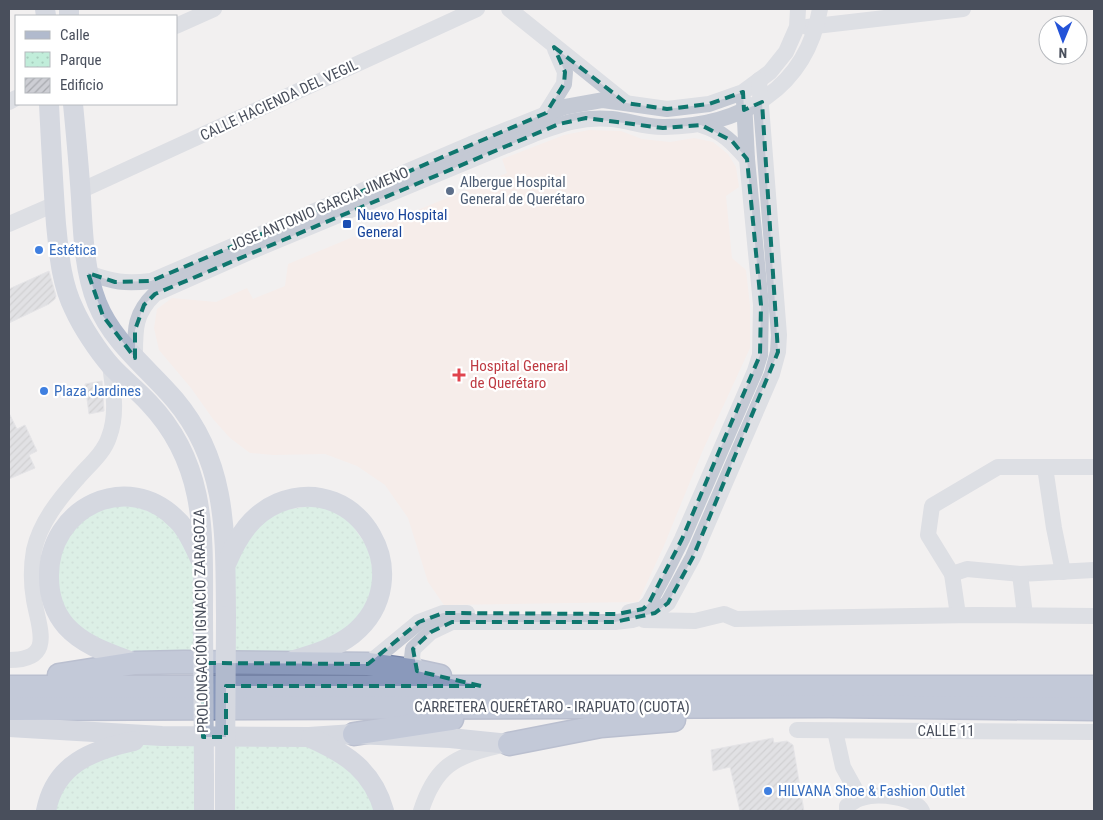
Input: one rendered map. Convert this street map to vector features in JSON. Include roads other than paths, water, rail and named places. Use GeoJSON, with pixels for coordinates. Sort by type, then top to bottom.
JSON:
{"type":"FeatureCollection","features":[{"type":"Feature","properties":{"kind":"highway"},"geometry":{"type":"LineString","coordinates":[[9,682],[135,663],[368,664],[417,671],[481,686]]}},
{"type":"Feature","properties":{"kind":"highway","name":"CARRETERA QUERÉTARO - IRAPUATO (CUOTA)"},"geometry":{"type":"LineString","coordinates":[[9,687],[1094,686]]}},
{"type":"Feature","properties":{"kind":"highway"},"geometry":{"type":"LineString","coordinates":[[509,744],[601,726],[828,706]]}},
{"type":"Feature","properties":{"kind":"highway","name":"CARRETERA QUERÉTARO - IRAPUATO (CUOTA)"},"geometry":{"type":"LineString","coordinates":[[9,709],[828,706],[1094,709]]}},
{"type":"Feature","properties":{"kind":"highway"},"geometry":{"type":"LineString","coordinates":[[354,734],[529,708]]}},
{"type":"Feature","properties":{"kind":"main road","name":"PROLONGACIÓN IGNACIO ZARAGOZA"},"geometry":{"type":"LineString","coordinates":[[49,105],[54,204],[62,273],[69,298],[83,325],[110,364],[161,416],[186,461],[198,497],[203,564],[204,811]]}},
{"type":"Feature","properties":{"kind":"main road","name":"PROLONGACIÓN IGNACIO ZARAGOZA"},"geometry":{"type":"LineString","coordinates":[[74,105],[84,244],[88,273],[97,303],[117,339],[175,400],[194,427],[203,442],[222,502],[226,566],[225,811]]}},
{"type":"Feature","properties":{"kind":"main road"},"geometry":{"type":"LineString","coordinates":[[135,663],[109,654],[84,641],[66,626],[55,608],[49,584],[50,561],[56,539],[62,528],[79,511],[99,501],[125,497],[148,501],[160,506],[179,521],[203,564]]}},
{"type":"Feature","properties":{"kind":"main road"},"geometry":{"type":"LineString","coordinates":[[226,566],[238,538],[252,520],[271,507],[295,498],[319,498],[334,502],[356,516],[373,537],[379,552],[383,577],[381,590],[370,615],[362,626],[340,643],[315,654],[280,664]]}},
{"type":"Feature","properties":{"kind":"main road"},"geometry":{"type":"LineString","coordinates":[[9,728],[162,736],[309,737],[354,734],[450,738],[509,744]]}},
{"type":"Feature","properties":{"kind":"main road"},"geometry":{"type":"LineString","coordinates":[[46,811],[58,782],[69,768],[84,757],[111,746],[162,736]]}},
{"type":"Feature","properties":{"kind":"main road"},"geometry":{"type":"LineString","coordinates":[[309,737],[334,748],[356,765],[373,785],[384,811]]}},
{"type":"Feature","properties":{"kind":"street"},"geometry":{"type":"LineString","coordinates":[[178,25],[214,9]]}},
{"type":"Feature","properties":{"kind":"street","name":"CALLE HACIENDA DEL VEGIL"},"geometry":{"type":"LineString","coordinates":[[80,191],[477,9]]}},
{"type":"Feature","properties":{"kind":"street"},"geometry":{"type":"LineString","coordinates":[[509,9],[626,103]]}},
{"type":"Feature","properties":{"kind":"street"},"geometry":{"type":"LineString","coordinates":[[798,9],[797,27],[964,9]]}},
{"type":"Feature","properties":{"kind":"street"},"geometry":{"type":"LineString","coordinates":[[701,125],[762,102],[787,81],[804,57],[817,26],[820,9]]}},
{"type":"Feature","properties":{"kind":"street","name":"JOSE ANTONIO GARCIA JIMENO"},"geometry":{"type":"LineString","coordinates":[[135,358],[134,330],[144,305],[179,276],[546,113],[582,103],[603,100],[667,109],[709,104],[743,92],[770,72],[786,52],[797,27]]}},
{"type":"Feature","properties":{"kind":"street"},"geometry":{"type":"LineString","coordinates":[[546,113],[564,84],[565,72],[554,47]]}},
{"type":"Feature","properties":{"kind":"street"},"geometry":{"type":"LineString","coordinates":[[625,617],[655,613],[668,603],[693,557],[772,374],[778,352],[779,335],[759,80]]}},
{"type":"Feature","properties":{"kind":"street"},"geometry":{"type":"LineString","coordinates":[[417,671],[412,658],[413,649],[431,632],[452,622],[615,622],[643,609],[649,603],[682,540],[760,354],[761,305],[747,159],[743,92]]}},
{"type":"Feature","properties":{"kind":"street","name":"JOSE ANTONIO GARCIA JIMENO"},"geometry":{"type":"LineString","coordinates":[[88,273],[115,282],[131,284],[179,276],[261,247],[559,124],[586,118],[612,119],[663,128],[701,125]]}},
{"type":"Feature","properties":{"kind":"street"},"geometry":{"type":"LineString","coordinates":[[701,125],[722,133],[747,159]]}},
{"type":"Feature","properties":{"kind":"street"},"geometry":{"type":"LineString","coordinates":[[9,224],[54,204]]}},
{"type":"Feature","properties":{"kind":"street"},"geometry":{"type":"LineString","coordinates":[[9,660],[23,660],[33,655],[40,646],[42,632],[32,586],[31,567],[34,549],[48,516],[75,480],[98,456],[109,438],[114,418],[110,364]]}},
{"type":"Feature","properties":{"kind":"street"},"geometry":{"type":"LineString","coordinates":[[958,615],[952,574],[928,535],[932,506],[998,467],[1094,467]]}},
{"type":"Feature","properties":{"kind":"street"},"geometry":{"type":"LineString","coordinates":[[1045,467],[1054,528],[1064,572]]}},
{"type":"Feature","properties":{"kind":"street"},"geometry":{"type":"LineString","coordinates":[[952,574],[967,569],[1020,574],[1094,570]]}},
{"type":"Feature","properties":{"kind":"street"},"geometry":{"type":"LineString","coordinates":[[1020,574],[1025,615]]}},
{"type":"Feature","properties":{"kind":"street"},"geometry":{"type":"LineString","coordinates":[[368,664],[419,622],[443,613],[625,617],[695,621],[724,614],[736,619],[958,615],[1094,616]]}},
{"type":"Feature","properties":{"kind":"street","name":"CALLE 11"},"geometry":{"type":"LineString","coordinates":[[797,730],[1094,732]]}},
{"type":"Feature","properties":{"kind":"street"},"geometry":{"type":"LineString","coordinates":[[835,731],[843,767],[860,798]]}},
{"type":"Feature","properties":{"kind":"street"},"geometry":{"type":"LineString","coordinates":[[421,811],[435,779],[453,762],[467,754],[509,744]]}},
{"type":"Feature","properties":{"kind":"street"},"geometry":{"type":"LineString","coordinates":[[846,811],[847,806],[860,798],[876,796],[902,798],[921,809]]}},
{"type":"Feature","properties":{"kind":"place","name":"Albergue Hospital General de Querétaro"},"geometry":{"type":"Point","coordinates":[450,191]}},
{"type":"Feature","properties":{"kind":"place","name":"Nuevo Hospital General"},"geometry":{"type":"Point","coordinates":[347,224]}},
{"type":"Feature","properties":{"kind":"place","name":"Estética"},"geometry":{"type":"Point","coordinates":[39,250]}},
{"type":"Feature","properties":{"kind":"place","name":"Hospital General de Querétaro"},"geometry":{"type":"Point","coordinates":[459,375]}},
{"type":"Feature","properties":{"kind":"place","name":"Plaza Jardines"},"geometry":{"type":"Point","coordinates":[44,391]}},
{"type":"Feature","properties":{"kind":"place","name":"HILVANA Shoe & Fashion Outlet"},"geometry":{"type":"Point","coordinates":[768,791]}}]}
